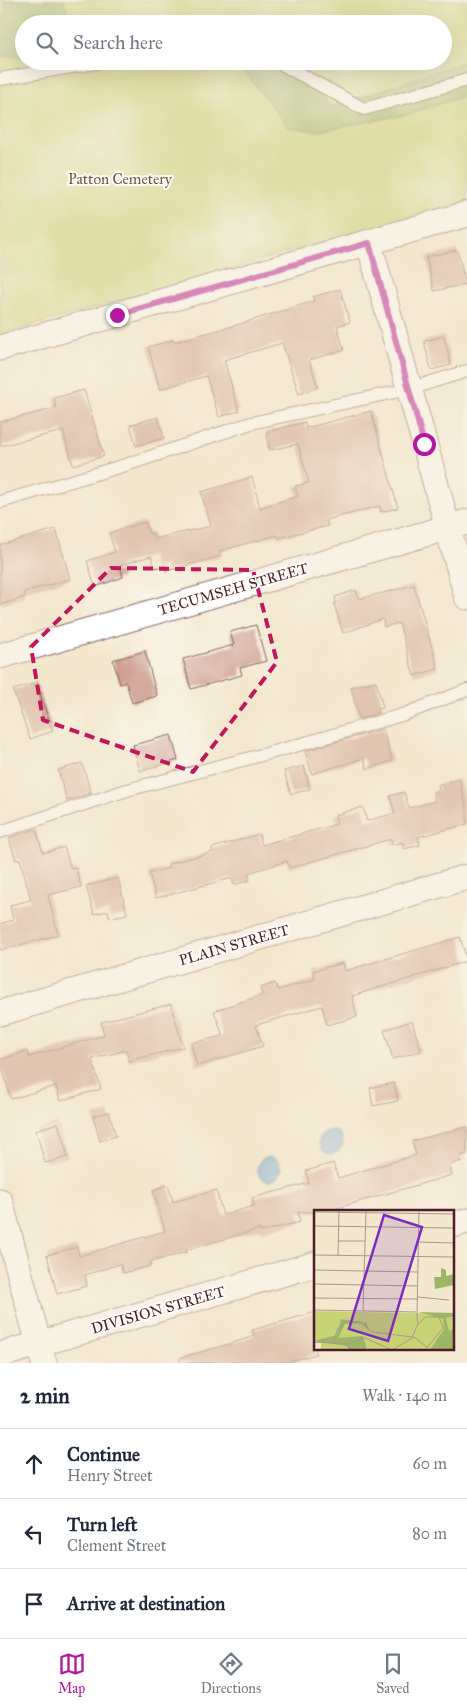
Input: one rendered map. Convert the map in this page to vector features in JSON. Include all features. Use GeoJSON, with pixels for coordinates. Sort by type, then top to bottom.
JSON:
{"type":"FeatureCollection","features":[{"type":"Feature","properties":{"kind":"street"},"geometry":{"type":"LineString","coordinates":[[0,348],[467,214]]}},
{"type":"Feature","properties":{"kind":"street"},"geometry":{"type":"LineString","coordinates":[[369,243],[409,389],[457,525],[467,597]]}},
{"type":"Feature","properties":{"kind":"street","name":"TECUMSEH STREET"},"geometry":{"type":"LineString","coordinates":[[0,656],[457,525]]}},
{"type":"Feature","properties":{"kind":"street","name":"PLAIN STREET"},"geometry":{"type":"LineString","coordinates":[[0,1013],[467,877]]}},
{"type":"Feature","properties":{"kind":"street"},"geometry":{"type":"LineString","coordinates":[[0,1201],[42,1354]]}},
{"type":"Feature","properties":{"kind":"street"},"geometry":{"type":"LineString","coordinates":[[454,1225],[467,1221]]}},
{"type":"Feature","properties":{"kind":"street","name":"DIVISION STREET"},"geometry":{"type":"LineString","coordinates":[[0,1355],[42,1354],[314,1265]]}},
{"type":"Feature","properties":{"kind":"lane"},"geometry":{"type":"LineString","coordinates":[[0,79],[54,70]]}},
{"type":"Feature","properties":{"kind":"lane"},"geometry":{"type":"LineString","coordinates":[[292,70],[364,109],[467,80]]}},
{"type":"Feature","properties":{"kind":"lane"},"geometry":{"type":"LineString","coordinates":[[0,502],[129,464],[251,423],[409,389],[467,371]]}},
{"type":"Feature","properties":{"kind":"lane"},"geometry":{"type":"LineString","coordinates":[[0,832],[127,790],[281,750],[405,714],[467,690]]}},
{"type":"Feature","properties":{"kind":"highlighted area"},"geometry":{"type":"Polygon","coordinates":[[[111,568],[253,570],[277,662],[193,772],[43,720],[31,647],[111,568]]]}},
{"type":"Feature","properties":{"kind":"green space","name":"Patton Cemetery"},"geometry":{"type":"Polygon","coordinates":[[[0,0],[467,0],[467,201],[0,335],[0,0]]]}},
{"type":"Feature","properties":{"kind":"green space"},"geometry":{"type":"Polygon","coordinates":[[[5,0],[64,0],[67,15],[15,15],[15,57],[0,56],[0,21],[6,12],[5,0]]]}},
{"type":"Feature","properties":{"kind":"green space"},"geometry":{"type":"Polygon","coordinates":[[[467,61],[467,95],[409,114],[318,131],[288,127],[245,72],[246,70],[297,70],[332,107],[441,70],[452,70],[452,66],[467,61]]]}},
{"type":"Feature","properties":{"kind":"water"},"geometry":{"type":"Polygon","coordinates":[[[331,1130],[336,1131],[342,1137],[342,1147],[336,1153],[331,1154],[326,1153],[320,1147],[319,1142],[320,1137],[326,1131],[331,1130]]]}},
{"type":"Feature","properties":{"kind":"water"},"geometry":{"type":"Polygon","coordinates":[[[269,1157],[278,1160],[281,1169],[278,1178],[269,1181],[260,1178],[257,1169],[260,1160],[269,1157]]]}},
{"type":"Feature","properties":{"kind":"building"},"geometry":{"type":"Polygon","coordinates":[[[457,250],[466,284],[434,291],[426,257],[457,250]]]}},
{"type":"Feature","properties":{"kind":"building"},"geometry":{"type":"Polygon","coordinates":[[[340,289],[350,322],[337,326],[344,350],[309,360],[318,387],[299,394],[282,343],[224,360],[239,411],[219,417],[206,376],[160,389],[148,347],[240,324],[314,301],[313,297],[340,289]]]}},
{"type":"Feature","properties":{"kind":"building"},"geometry":{"type":"Polygon","coordinates":[[[444,336],[451,365],[431,370],[424,341],[444,336]]]}},
{"type":"Feature","properties":{"kind":"building"},"geometry":{"type":"Polygon","coordinates":[[[84,390],[104,456],[73,465],[63,431],[0,446],[0,422],[56,408],[54,398],[84,390]]]}},
{"type":"Feature","properties":{"kind":"building"},"geometry":{"type":"Polygon","coordinates":[[[371,411],[398,508],[381,512],[380,506],[326,520],[328,526],[278,538],[277,535],[220,551],[221,556],[166,571],[165,565],[155,568],[151,556],[120,565],[123,577],[95,587],[87,561],[115,552],[109,533],[145,522],[149,534],[152,532],[154,539],[211,526],[201,492],[252,477],[260,508],[298,496],[295,486],[309,483],[298,444],[270,450],[266,432],[305,422],[306,428],[371,411]]]}},
{"type":"Feature","properties":{"kind":"building"},"geometry":{"type":"Polygon","coordinates":[[[158,417],[164,438],[136,446],[130,425],[158,417]]]}},
{"type":"Feature","properties":{"kind":"building"},"geometry":{"type":"Polygon","coordinates":[[[56,529],[70,579],[24,592],[25,597],[0,605],[0,545],[56,529]]]}},
{"type":"Feature","properties":{"kind":"building"},"geometry":{"type":"Polygon","coordinates":[[[414,585],[438,669],[414,676],[399,623],[384,627],[383,619],[343,633],[334,604],[336,603],[335,597],[356,590],[359,599],[414,585]]]}},
{"type":"Feature","properties":{"kind":"building"},"geometry":{"type":"Polygon","coordinates":[[[256,625],[266,661],[240,668],[242,675],[191,689],[183,659],[234,645],[230,632],[256,625]]]}},
{"type":"Feature","properties":{"kind":"building"},"geometry":{"type":"Polygon","coordinates":[[[145,651],[157,696],[132,703],[126,682],[120,684],[113,660],[145,651]]]}},
{"type":"Feature","properties":{"kind":"building"},"geometry":{"type":"Polygon","coordinates":[[[376,681],[383,708],[377,709],[378,713],[359,719],[351,687],[376,681]]]}},
{"type":"Feature","properties":{"kind":"building"},"geometry":{"type":"Polygon","coordinates":[[[36,683],[53,731],[30,739],[13,690],[36,683]]]}},
{"type":"Feature","properties":{"kind":"building"},"geometry":{"type":"Polygon","coordinates":[[[383,729],[392,761],[367,769],[364,758],[312,774],[305,751],[383,729]]]}},
{"type":"Feature","properties":{"kind":"building"},"geometry":{"type":"Polygon","coordinates":[[[171,735],[178,760],[140,771],[133,745],[171,735]]]}},
{"type":"Feature","properties":{"kind":"building"},"geometry":{"type":"Polygon","coordinates":[[[82,763],[91,793],[67,801],[58,770],[82,763]]]}},
{"type":"Feature","properties":{"kind":"building"},"geometry":{"type":"Polygon","coordinates":[[[304,766],[310,789],[291,794],[284,771],[304,766]]]}},
{"type":"Feature","properties":{"kind":"building"},"geometry":{"type":"Polygon","coordinates":[[[459,779],[467,809],[467,824],[418,837],[420,845],[404,849],[403,842],[392,845],[391,839],[289,868],[287,861],[248,873],[250,880],[234,885],[232,878],[156,898],[149,873],[169,868],[168,864],[213,852],[212,848],[259,834],[262,845],[337,824],[335,815],[363,807],[367,821],[395,813],[390,796],[404,792],[409,808],[435,801],[433,792],[439,790],[438,785],[459,779]]]}},
{"type":"Feature","properties":{"kind":"building"},"geometry":{"type":"Polygon","coordinates":[[[36,829],[43,853],[64,847],[71,869],[76,868],[81,887],[48,895],[58,935],[0,950],[0,924],[13,920],[10,905],[31,900],[20,859],[16,860],[9,838],[36,829]]]}},
{"type":"Feature","properties":{"kind":"building"},"geometry":{"type":"Polygon","coordinates":[[[118,878],[127,914],[110,918],[108,911],[94,914],[86,886],[118,878]]]}},
{"type":"Feature","properties":{"kind":"building"},"geometry":{"type":"Polygon","coordinates":[[[460,937],[467,961],[352,996],[357,1017],[327,1025],[322,1006],[256,1025],[263,1046],[197,1066],[191,1043],[223,1036],[214,1011],[262,995],[260,988],[275,983],[278,990],[315,979],[313,971],[343,963],[345,971],[460,937]]]}},
{"type":"Feature","properties":{"kind":"building"},"geometry":{"type":"Polygon","coordinates":[[[171,1004],[183,1047],[129,1061],[126,1050],[92,1059],[101,1089],[60,1101],[56,1086],[11,1099],[0,1060],[27,1051],[29,1057],[104,1035],[101,1022],[171,1004]]]}},
{"type":"Feature","properties":{"kind":"building"},"geometry":{"type":"Polygon","coordinates":[[[412,1021],[421,1051],[393,1059],[384,1030],[412,1021]]]}},
{"type":"Feature","properties":{"kind":"building"},"geometry":{"type":"Polygon","coordinates":[[[394,1083],[398,1101],[373,1106],[370,1088],[394,1083]]]}},
{"type":"Feature","properties":{"kind":"building"},"geometry":{"type":"Polygon","coordinates":[[[109,1112],[116,1136],[100,1141],[93,1116],[109,1112]]]}},
{"type":"Feature","properties":{"kind":"building"},"geometry":{"type":"Polygon","coordinates":[[[58,1123],[68,1157],[45,1163],[36,1130],[58,1123]]]}},
{"type":"Feature","properties":{"kind":"building"},"geometry":{"type":"Polygon","coordinates":[[[467,1127],[467,1154],[460,1156],[462,1161],[449,1165],[452,1175],[330,1210],[298,1212],[300,1222],[261,1232],[260,1229],[186,1250],[187,1252],[150,1262],[151,1266],[123,1273],[120,1264],[85,1275],[87,1286],[57,1294],[47,1255],[77,1247],[79,1256],[165,1231],[153,1190],[168,1185],[173,1202],[216,1190],[223,1215],[254,1206],[252,1198],[309,1183],[306,1171],[333,1163],[338,1178],[416,1155],[412,1141],[467,1127]]]}},
{"type":"Feature","properties":{"kind":"building"},"geometry":{"type":"Polygon","coordinates":[[[314,1313],[314,1350],[316,1350],[316,1354],[285,1363],[180,1363],[180,1358],[246,1339],[254,1335],[252,1330],[314,1313]]]}},
{"type":"Feature","properties":{"kind":"route"},"geometry":{"type":"LineString","coordinates":[[117,315],[369,243],[424,444]]}}]}
